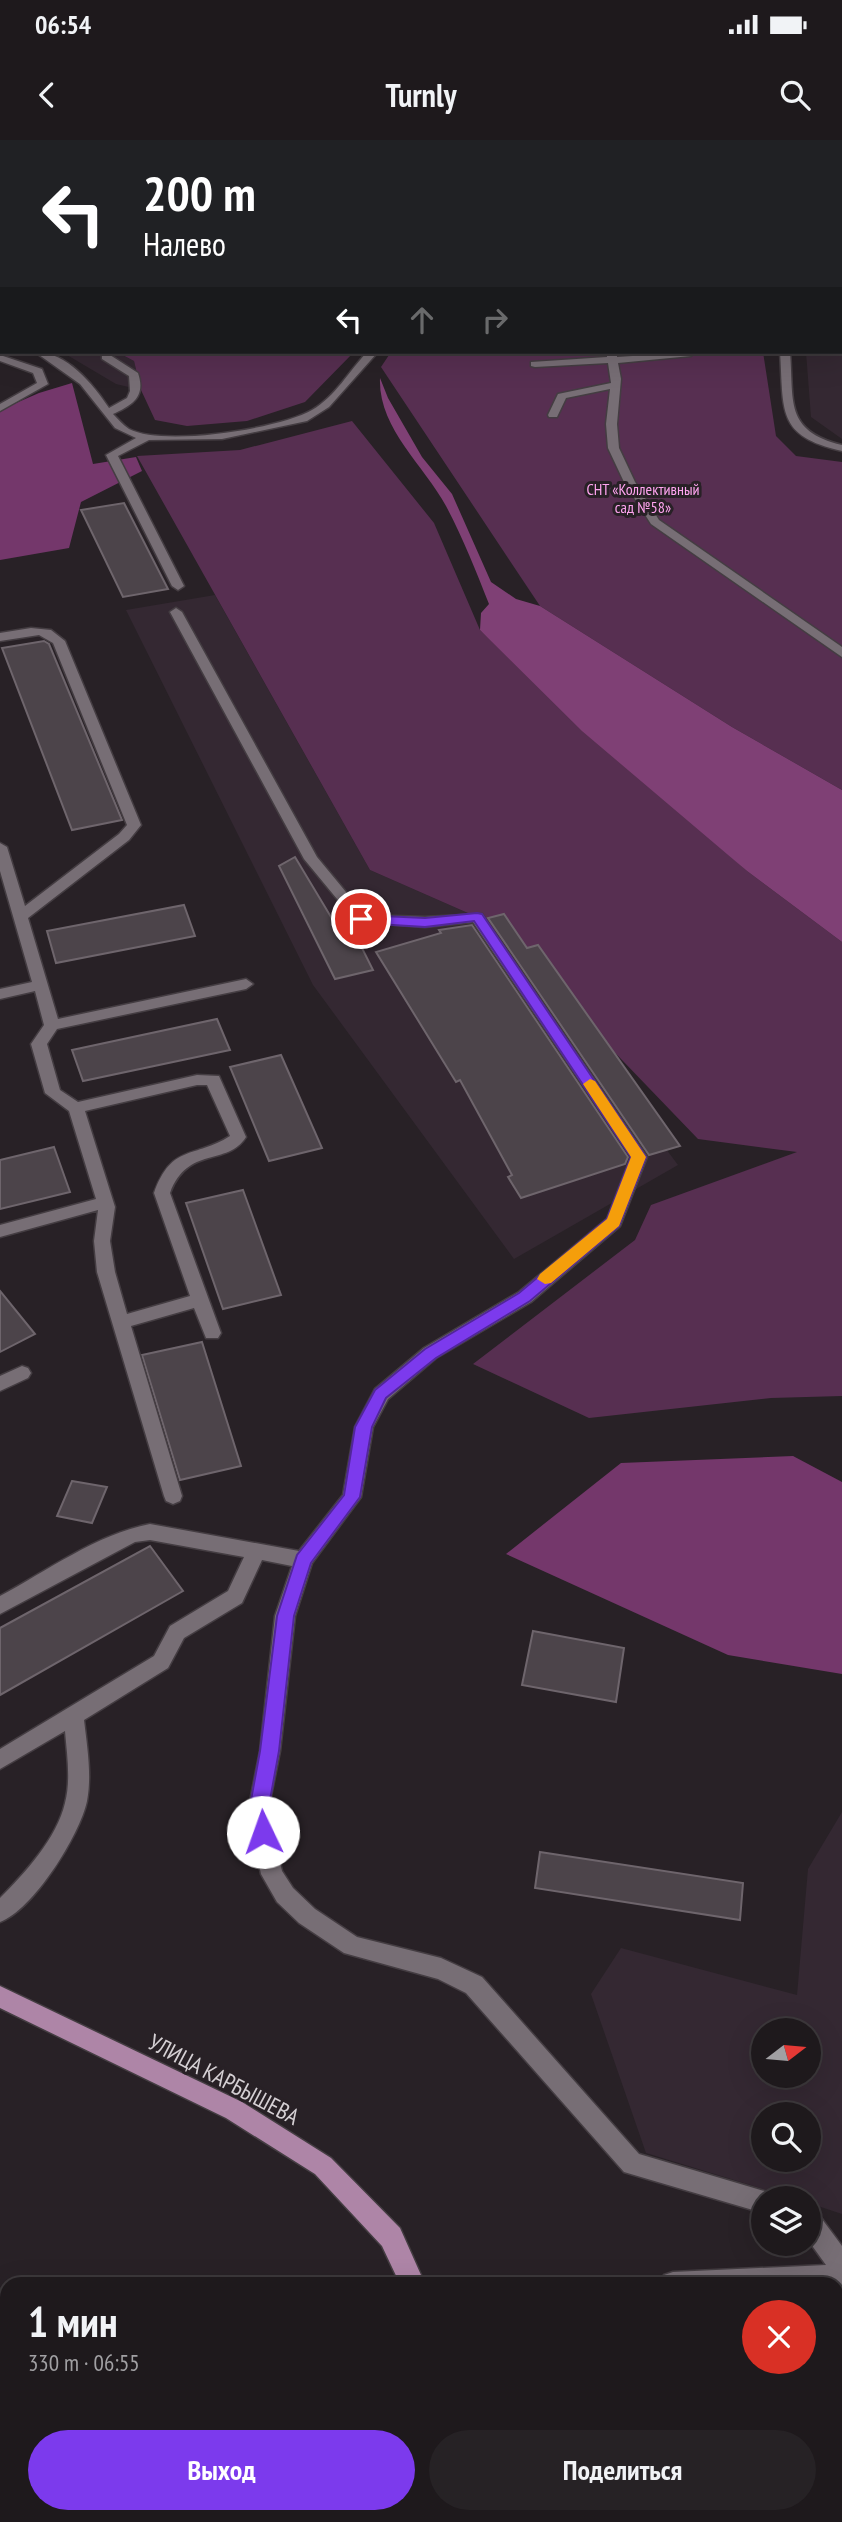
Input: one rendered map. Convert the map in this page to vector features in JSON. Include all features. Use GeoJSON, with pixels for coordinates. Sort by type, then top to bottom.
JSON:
{"type":"FeatureCollection","features":[{"type":"Feature","properties":{"kind":"main road","name":"УЛИЦА КАРБЫШЕВА"},"geometry":{"type":"LineString","coordinates":[[0,1997],[234,2110],[323,2166],[391,2237],[410,2277]]}},
{"type":"Feature","properties":{"kind":"street"},"geometry":{"type":"LineString","coordinates":[[43,354],[83,380],[114,423],[127,433],[172,441],[268,428],[317,412],[371,354]]}},
{"type":"Feature","properties":{"kind":"street"},"geometry":{"type":"LineString","coordinates":[[535,364],[665,354]]}},
{"type":"Feature","properties":{"kind":"street"},"geometry":{"type":"LineString","coordinates":[[785,354],[791,419],[797,431],[809,439],[842,448]]}},
{"type":"Feature","properties":{"kind":"street"},"geometry":{"type":"LineString","coordinates":[[612,356],[616,375],[612,439],[620,463],[655,522],[842,653]]}},
{"type":"Feature","properties":{"kind":"street"},"geometry":{"type":"LineString","coordinates":[[106,357],[134,375],[136,395],[133,400],[107,413]]}},
{"type":"Feature","properties":{"kind":"street"},"geometry":{"type":"LineString","coordinates":[[0,358],[38,371],[43,384],[0,408]]}},
{"type":"Feature","properties":{"kind":"street"},"geometry":{"type":"LineString","coordinates":[[553,415],[562,396],[616,386]]}},
{"type":"Feature","properties":{"kind":"street"},"geometry":{"type":"LineString","coordinates":[[145,438],[112,455],[178,586]]}},
{"type":"Feature","properties":{"kind":"street"},"geometry":{"type":"LineString","coordinates":[[176,612],[311,859],[361,919],[425,922],[477,917],[639,1157],[614,1222],[524,1297],[430,1353],[380,1394],[364,1427],[352,1497],[303,1560],[285,1616],[270,1751],[258,1811],[272,1874],[285,1895],[307,1916],[352,1946],[441,1969],[474,1984],[632,2164],[751,2198]]}},
{"type":"Feature","properties":{"kind":"street"},"geometry":{"type":"LineString","coordinates":[[0,637],[43,631],[52,634],[59,641],[134,825],[124,837],[20,917]]}},
{"type":"Feature","properties":{"kind":"street"},"geometry":{"type":"LineString","coordinates":[[0,846],[52,1025]]}},
{"type":"Feature","properties":{"kind":"street"},"geometry":{"type":"LineString","coordinates":[[173,1496],[106,1272],[102,1241],[107,1208],[76,1108],[53,1093],[38,1044],[52,1025],[246,984]]}},
{"type":"Feature","properties":{"kind":"street"},"geometry":{"type":"LineString","coordinates":[[0,994],[39,985]]}},
{"type":"Feature","properties":{"kind":"street"},"geometry":{"type":"LineString","coordinates":[[76,1108],[197,1080],[213,1080],[218,1087],[238,1137],[234,1142],[187,1158],[175,1166],[167,1177],[162,1193],[212,1333]]}},
{"type":"Feature","properties":{"kind":"street"},"geometry":{"type":"LineString","coordinates":[[0,1231],[105,1202]]}},
{"type":"Feature","properties":{"kind":"street"},"geometry":{"type":"LineString","coordinates":[[121,1322],[200,1300]]}},
{"type":"Feature","properties":{"kind":"street"},"geometry":{"type":"LineString","coordinates":[[0,1384],[22,1373]]}},
{"type":"Feature","properties":{"kind":"street"},"geometry":{"type":"LineString","coordinates":[[0,1606],[133,1535],[150,1532],[303,1560]]}},
{"type":"Feature","properties":{"kind":"street"},"geometry":{"type":"LineString","coordinates":[[0,1760],[161,1662],[177,1632],[235,1597],[257,1551]]}},
{"type":"Feature","properties":{"kind":"street"},"geometry":{"type":"LineString","coordinates":[[0,1912],[51,1854],[76,1804],[78,1754],[73,1716]]}},
{"type":"Feature","properties":{"kind":"street"},"geometry":{"type":"LineString","coordinates":[[821,2238],[842,2267]]}},
{"type":"Feature","properties":{"kind":"shaded area"},"geometry":{"type":"Polygon","coordinates":[[[65,354],[121,354],[134,361],[141,390],[116,384],[65,354]]]}},
{"type":"Feature","properties":{"kind":"shaded area"},"geometry":{"type":"Polygon","coordinates":[[[806,354],[842,354],[842,439],[811,417],[806,354]]]}},
{"type":"Feature","properties":{"kind":"shaded area"},"geometry":{"type":"Polygon","coordinates":[[[380,378],[388,398],[422,457],[452,494],[491,582],[516,599],[540,606],[732,727],[842,790],[842,942],[747,871],[582,731],[480,630],[481,613],[489,604],[446,506],[394,430],[381,396],[380,378]]]}},
{"type":"Feature","properties":{"kind":"shaded area"},"geometry":{"type":"Polygon","coordinates":[[[72,383],[93,464],[136,457],[142,471],[81,502],[69,548],[0,560],[0,410],[39,393],[72,383]]]}},
{"type":"Feature","properties":{"kind":"shaded area"},"geometry":{"type":"Polygon","coordinates":[[[215,595],[370,870],[477,917],[522,956],[678,1165],[514,1259],[313,985],[126,610],[215,595]]]}},
{"type":"Feature","properties":{"kind":"shaded area"},"geometry":{"type":"Polygon","coordinates":[[[793,1456],[842,1482],[842,1674],[728,1655],[506,1554],[621,1463],[793,1456]]]}},
{"type":"Feature","properties":{"kind":"shaded area"},"geometry":{"type":"Polygon","coordinates":[[[842,1812],[842,2214],[821,2207],[821,2186],[753,2186],[646,2153],[591,1994],[621,1948],[797,1995],[808,1869],[842,1812]]]}},
{"type":"Feature","properties":{"kind":"green space"},"geometry":{"type":"Polygon","coordinates":[[[121,354],[352,354],[305,402],[247,421],[187,426],[155,420],[141,390],[134,361],[121,354]]]}},
{"type":"Feature","properties":{"kind":"green space","name":"СНТ «Коллективный сад №58»"},"geometry":{"type":"Polygon","coordinates":[[[390,354],[763,354],[776,436],[796,456],[842,462],[842,790],[732,727],[540,606],[381,367],[390,354]]]}},
{"type":"Feature","properties":{"kind":"green space"},"geometry":{"type":"Polygon","coordinates":[[[352,421],[434,523],[480,630],[747,871],[842,942],[842,1396],[771,1398],[589,1418],[473,1364],[635,1240],[651,1205],[797,1152],[698,1139],[522,956],[477,917],[370,870],[137,456],[240,450],[352,421]]]}},
{"type":"Feature","properties":{"kind":"building"},"geometry":{"type":"Polygon","coordinates":[[[124,503],[168,589],[123,597],[81,510],[124,503]]]}},
{"type":"Feature","properties":{"kind":"building"},"geometry":{"type":"Polygon","coordinates":[[[44,641],[49,644],[122,820],[72,830],[2,648],[44,641]]]}},
{"type":"Feature","properties":{"kind":"building"},"geometry":{"type":"Polygon","coordinates":[[[295,857],[340,932],[353,930],[373,970],[335,979],[279,866],[295,857]]]}},
{"type":"Feature","properties":{"kind":"building"},"geometry":{"type":"Polygon","coordinates":[[[184,905],[195,936],[56,963],[47,931],[184,905]]]}},
{"type":"Feature","properties":{"kind":"building"},"geometry":{"type":"Polygon","coordinates":[[[504,914],[527,948],[538,945],[680,1146],[649,1155],[488,918],[504,914]]]}},
{"type":"Feature","properties":{"kind":"building"},"geometry":{"type":"Polygon","coordinates":[[[472,925],[628,1157],[625,1164],[521,1198],[508,1177],[512,1175],[460,1080],[456,1082],[376,952],[441,933],[439,930],[472,925]]]}},
{"type":"Feature","properties":{"kind":"building"},"geometry":{"type":"Polygon","coordinates":[[[217,1019],[230,1050],[83,1081],[72,1050],[217,1019]]]}},
{"type":"Feature","properties":{"kind":"building"},"geometry":{"type":"Polygon","coordinates":[[[281,1055],[322,1148],[269,1161],[230,1067],[281,1055]]]}},
{"type":"Feature","properties":{"kind":"building"},"geometry":{"type":"Polygon","coordinates":[[[54,1147],[70,1192],[0,1209],[0,1160],[54,1147]]]}},
{"type":"Feature","properties":{"kind":"building"},"geometry":{"type":"Polygon","coordinates":[[[243,1190],[281,1295],[223,1309],[186,1203],[243,1190]]]}},
{"type":"Feature","properties":{"kind":"building"},"geometry":{"type":"Polygon","coordinates":[[[0,1291],[35,1334],[0,1352],[0,1291]]]}},
{"type":"Feature","properties":{"kind":"building"},"geometry":{"type":"Polygon","coordinates":[[[202,1342],[241,1466],[180,1480],[142,1355],[202,1342]]]}},
{"type":"Feature","properties":{"kind":"building"},"geometry":{"type":"Polygon","coordinates":[[[72,1481],[107,1487],[92,1523],[57,1516],[72,1481]]]}},
{"type":"Feature","properties":{"kind":"building"},"geometry":{"type":"Polygon","coordinates":[[[150,1546],[183,1591],[0,1695],[0,1628],[150,1546]]]}},
{"type":"Feature","properties":{"kind":"building"},"geometry":{"type":"Polygon","coordinates":[[[533,1631],[624,1648],[616,1702],[522,1685],[533,1631]]]}},
{"type":"Feature","properties":{"kind":"building"},"geometry":{"type":"Polygon","coordinates":[[[540,1852],[743,1883],[740,1920],[535,1888],[540,1852]]]}},
{"type":"Feature","properties":{"kind":"slow traffic"},"geometry":{"type":"LineString","coordinates":[[545,1279],[614,1222],[639,1157],[590,1084]]}},
{"type":"Feature","properties":{"kind":"route"},"geometry":{"type":"LineString","coordinates":[[263,1832],[258,1811],[270,1751],[285,1616],[303,1560],[352,1497],[364,1427],[380,1394],[430,1353],[524,1297],[614,1222],[639,1157],[477,917],[425,922],[361,919]]}}]}
